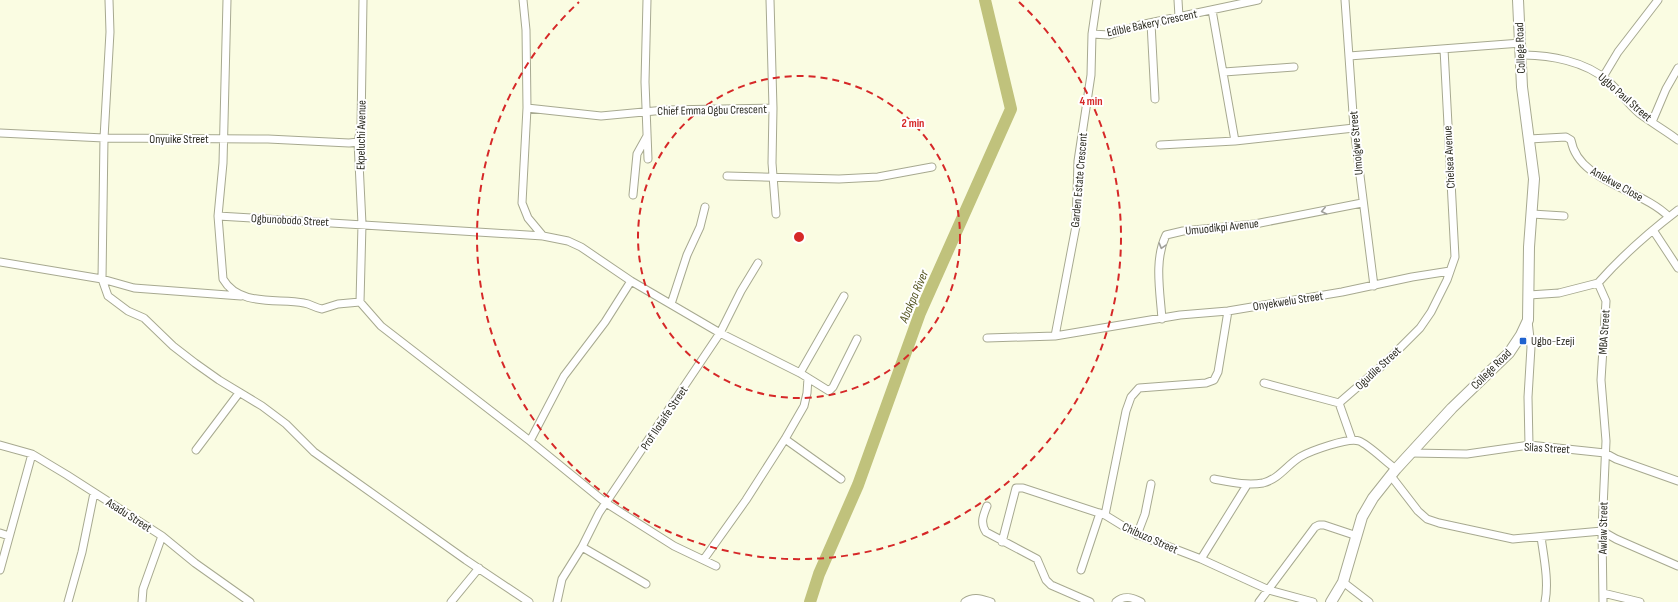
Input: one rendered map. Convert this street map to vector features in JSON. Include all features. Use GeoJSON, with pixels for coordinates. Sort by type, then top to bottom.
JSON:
{"type":"FeatureCollection","features":[{"type":"Feature","properties":{"kind":"main road","name":"College Road"},"geometry":{"type":"LineString","coordinates":[[1332,602],[1343,582],[1366,508],[1393,472],[1468,392],[1488,375],[1509,353],[1521,335],[1528,320],[1529,253],[1534,179],[1522,87],[1518,0]]}},
{"type":"Feature","properties":{"kind":"street"},"geometry":{"type":"LineString","coordinates":[[109,0],[110,32],[104,138],[102,279],[108,296],[114,302],[144,318],[173,346],[195,363],[239,393],[262,406],[286,424],[309,448],[529,602]]}},
{"type":"Feature","properties":{"kind":"street"},"geometry":{"type":"LineString","coordinates":[[227,0],[223,163],[218,216],[223,279],[228,287],[241,296]]}},
{"type":"Feature","properties":{"kind":"street","name":"Ekpeluchi Avenue"},"geometry":{"type":"LineString","coordinates":[[360,302],[362,224],[358,142],[361,126],[363,0]]}},
{"type":"Feature","properties":{"kind":"street"},"geometry":{"type":"LineString","coordinates":[[523,0],[526,30],[527,108],[522,203],[528,218],[543,236]]}},
{"type":"Feature","properties":{"kind":"street"},"geometry":{"type":"LineString","coordinates":[[647,0],[646,112],[648,159]]}},
{"type":"Feature","properties":{"kind":"street"},"geometry":{"type":"LineString","coordinates":[[770,0],[773,108]]}},
{"type":"Feature","properties":{"kind":"street","name":"Garden Estate Crescent"},"geometry":{"type":"LineString","coordinates":[[1055,336],[1076,226],[1078,161],[1092,75],[1092,34],[1097,0]]}},
{"type":"Feature","properties":{"kind":"street"},"geometry":{"type":"LineString","coordinates":[[1178,0],[1179,16]]}},
{"type":"Feature","properties":{"kind":"street","name":"Edible Bakery Crescent"},"geometry":{"type":"LineString","coordinates":[[1092,34],[1109,34],[1179,16],[1258,0]]}},
{"type":"Feature","properties":{"kind":"street","name":"Umoigwe Street"},"geometry":{"type":"LineString","coordinates":[[1345,0],[1354,128],[1362,203],[1374,286]]}},
{"type":"Feature","properties":{"kind":"street"},"geometry":{"type":"LineString","coordinates":[[1603,77],[1618,52],[1658,0]]}},
{"type":"Feature","properties":{"kind":"street"},"geometry":{"type":"LineString","coordinates":[[1212,10],[1235,141]]}},
{"type":"Feature","properties":{"kind":"street"},"geometry":{"type":"LineString","coordinates":[[1151,23],[1155,99]]}},
{"type":"Feature","properties":{"kind":"street"},"geometry":{"type":"LineString","coordinates":[[1349,56],[1521,43]]}},
{"type":"Feature","properties":{"kind":"street","name":"Chelsea Avenue"},"geometry":{"type":"LineString","coordinates":[[1444,49],[1454,246],[1452,268]]}},
{"type":"Feature","properties":{"kind":"street","name":"Ugbo Paul Street"},"geometry":{"type":"LineString","coordinates":[[1521,55],[1534,55],[1571,62],[1583,66],[1603,77],[1634,108],[1678,140]]}},
{"type":"Feature","properties":{"kind":"street"},"geometry":{"type":"LineString","coordinates":[[1224,72],[1294,67]]}},
{"type":"Feature","properties":{"kind":"street"},"geometry":{"type":"LineString","coordinates":[[1652,122],[1666,89],[1678,68]]}},
{"type":"Feature","properties":{"kind":"street","name":"Chief Emma Ogbu Crescent"},"geometry":{"type":"LineString","coordinates":[[527,108],[601,116],[722,108],[773,108],[771,142],[776,214]]}},
{"type":"Feature","properties":{"kind":"street"},"geometry":{"type":"LineString","coordinates":[[1160,146],[1235,141],[1354,128]]}},
{"type":"Feature","properties":{"kind":"street","name":"Onyuike Street"},"geometry":{"type":"LineString","coordinates":[[0,133],[104,138],[358,142]]}},
{"type":"Feature","properties":{"kind":"street"},"geometry":{"type":"LineString","coordinates":[[633,195],[637,154],[647,136]]}},
{"type":"Feature","properties":{"kind":"street","name":"Aniekwe Close"},"geometry":{"type":"LineString","coordinates":[[1529,139],[1566,137],[1571,140],[1573,152],[1589,170],[1661,208],[1669,217]]}},
{"type":"Feature","properties":{"kind":"street"},"geometry":{"type":"LineString","coordinates":[[727,176],[773,176],[839,179],[878,177],[932,167]]}},
{"type":"Feature","properties":{"kind":"street","name":"Umuodikpi Avenue"},"geometry":{"type":"LineString","coordinates":[[1162,319],[1159,278],[1161,246],[1166,235],[1183,231],[1255,224],[1362,203]]}},
{"type":"Feature","properties":{"kind":"street"},"geometry":{"type":"LineString","coordinates":[[671,304],[687,255],[700,227],[705,208]]}},
{"type":"Feature","properties":{"kind":"street"},"geometry":{"type":"LineString","coordinates":[[1529,295],[1559,293],[1598,283],[1620,259],[1678,210]]}},
{"type":"Feature","properties":{"kind":"street"},"geometry":{"type":"LineString","coordinates":[[1532,214],[1564,216]]}},
{"type":"Feature","properties":{"kind":"street","name":"Ogbunobodo Street"},"geometry":{"type":"LineString","coordinates":[[218,216],[294,222],[362,224],[543,236],[568,241],[631,281],[720,333],[800,373],[829,391],[831,390],[857,339]]}},
{"type":"Feature","properties":{"kind":"street"},"geometry":{"type":"LineString","coordinates":[[1653,230],[1678,268]]}},
{"type":"Feature","properties":{"kind":"street"},"geometry":{"type":"LineString","coordinates":[[0,262],[102,279],[134,288],[241,296],[304,303],[322,309],[338,304],[360,302],[381,326],[530,441],[606,503],[674,546],[716,566]]}},
{"type":"Feature","properties":{"kind":"street","name":"Prof Ilotaife Street"},"geometry":{"type":"LineString","coordinates":[[557,602],[562,579],[582,547],[606,503],[720,333],[741,291],[758,263]]}},
{"type":"Feature","properties":{"kind":"street","name":"Onyekwelu Street"},"geometry":{"type":"LineString","coordinates":[[987,338],[1055,336],[1125,323],[1228,311],[1374,286],[1452,268]]}},
{"type":"Feature","properties":{"kind":"street","name":"Ogudile Street"},"geometry":{"type":"LineString","coordinates":[[1339,403],[1384,364],[1420,328],[1431,312],[1452,268]]}},
{"type":"Feature","properties":{"kind":"street"},"geometry":{"type":"LineString","coordinates":[[530,441],[564,376],[605,322],[631,281]]}},
{"type":"Feature","properties":{"kind":"street","name":"MBA Street"},"geometry":{"type":"LineString","coordinates":[[1598,283],[1606,301],[1601,380],[1605,453]]}},
{"type":"Feature","properties":{"kind":"street"},"geometry":{"type":"LineString","coordinates":[[800,373],[844,296]]}},
{"type":"Feature","properties":{"kind":"street"},"geometry":{"type":"LineString","coordinates":[[1081,570],[1102,514],[1126,411],[1131,397],[1139,388],[1206,383],[1214,380],[1218,372],[1228,311]]}},
{"type":"Feature","properties":{"kind":"street"},"geometry":{"type":"LineString","coordinates":[[1528,320],[1531,347],[1528,397],[1529,445]]}},
{"type":"Feature","properties":{"kind":"street"},"geometry":{"type":"LineString","coordinates":[[704,559],[746,500],[786,439],[804,406],[808,378]]}},
{"type":"Feature","properties":{"kind":"street"},"geometry":{"type":"LineString","coordinates":[[1264,383],[1339,403],[1352,440]]}},
{"type":"Feature","properties":{"kind":"street"},"geometry":{"type":"LineString","coordinates":[[196,450],[239,393]]}},
{"type":"Feature","properties":{"kind":"street"},"geometry":{"type":"LineString","coordinates":[[786,439],[841,478]]}},
{"type":"Feature","properties":{"kind":"street"},"geometry":{"type":"LineString","coordinates":[[1214,479],[1247,485],[1274,479],[1300,457],[1311,452],[1352,440],[1360,441],[1393,472],[1418,511],[1427,519],[1513,539],[1541,538],[1602,531],[1616,539],[1678,566]]}},
{"type":"Feature","properties":{"kind":"street","name":"Asadu Street"},"geometry":{"type":"LineString","coordinates":[[0,445],[32,454],[162,536],[195,563],[250,602]]}},
{"type":"Feature","properties":{"kind":"street","name":"Silas Street"},"geometry":{"type":"LineString","coordinates":[[1411,453],[1467,454],[1529,445],[1605,453],[1616,459],[1678,481]]}},
{"type":"Feature","properties":{"kind":"street","name":"Awlaw Street"},"geometry":{"type":"LineString","coordinates":[[1603,602],[1602,531],[1605,453]]}},
{"type":"Feature","properties":{"kind":"street"},"geometry":{"type":"LineString","coordinates":[[0,570],[32,454]]}},
{"type":"Feature","properties":{"kind":"street"},"geometry":{"type":"LineString","coordinates":[[1137,534],[1144,514],[1151,484]]}},
{"type":"Feature","properties":{"kind":"street"},"geometry":{"type":"LineString","coordinates":[[1201,559],[1247,485]]}},
{"type":"Feature","properties":{"kind":"street","name":"Chibuzo Street"},"geometry":{"type":"LineString","coordinates":[[1002,542],[1016,488],[1023,488],[1102,514],[1123,528],[1201,559],[1269,590],[1313,602]]}},
{"type":"Feature","properties":{"kind":"street"},"geometry":{"type":"LineString","coordinates":[[68,602],[82,552],[94,493]]}},
{"type":"Feature","properties":{"kind":"street"},"geometry":{"type":"LineString","coordinates":[[987,506],[982,521],[983,528],[992,537],[1037,559],[1046,580],[1051,585],[1075,600],[1090,602]]}},
{"type":"Feature","properties":{"kind":"street"},"geometry":{"type":"LineString","coordinates":[[1259,602],[1315,528],[1319,525],[1324,525],[1357,536]]}},
{"type":"Feature","properties":{"kind":"street"},"geometry":{"type":"LineString","coordinates":[[0,533],[9,536]]}},
{"type":"Feature","properties":{"kind":"street"},"geometry":{"type":"LineString","coordinates":[[142,602],[143,589],[162,536]]}},
{"type":"Feature","properties":{"kind":"street"},"geometry":{"type":"LineString","coordinates":[[1541,538],[1544,558],[1545,602]]}},
{"type":"Feature","properties":{"kind":"street"},"geometry":{"type":"LineString","coordinates":[[582,547],[646,584]]}},
{"type":"Feature","properties":{"kind":"street"},"geometry":{"type":"LineString","coordinates":[[451,602],[479,568]]}},
{"type":"Feature","properties":{"kind":"street"},"geometry":{"type":"LineString","coordinates":[[1343,582],[1369,602]]}},
{"type":"Feature","properties":{"kind":"street"},"geometry":{"type":"LineString","coordinates":[[1603,593],[1640,602]]}},
{"type":"Feature","properties":{"kind":"street"},"geometry":{"type":"LineString","coordinates":[[1116,602],[1121,598],[1128,597],[1141,602]]}},
{"type":"Feature","properties":{"kind":"street"},"geometry":{"type":"LineString","coordinates":[[965,602],[970,599],[979,598],[991,602]]}},
{"type":"Feature","properties":{"kind":"waterway","name":"Abakpa River"},"geometry":{"type":"LineString","coordinates":[[810,602],[819,574],[858,485],[920,313],[1011,109],[985,0]]}},
{"type":"Feature","properties":{"kind":"place","name":"Ugbo-Ezeji"},"geometry":{"type":"Point","coordinates":[1523,341]}}]}
